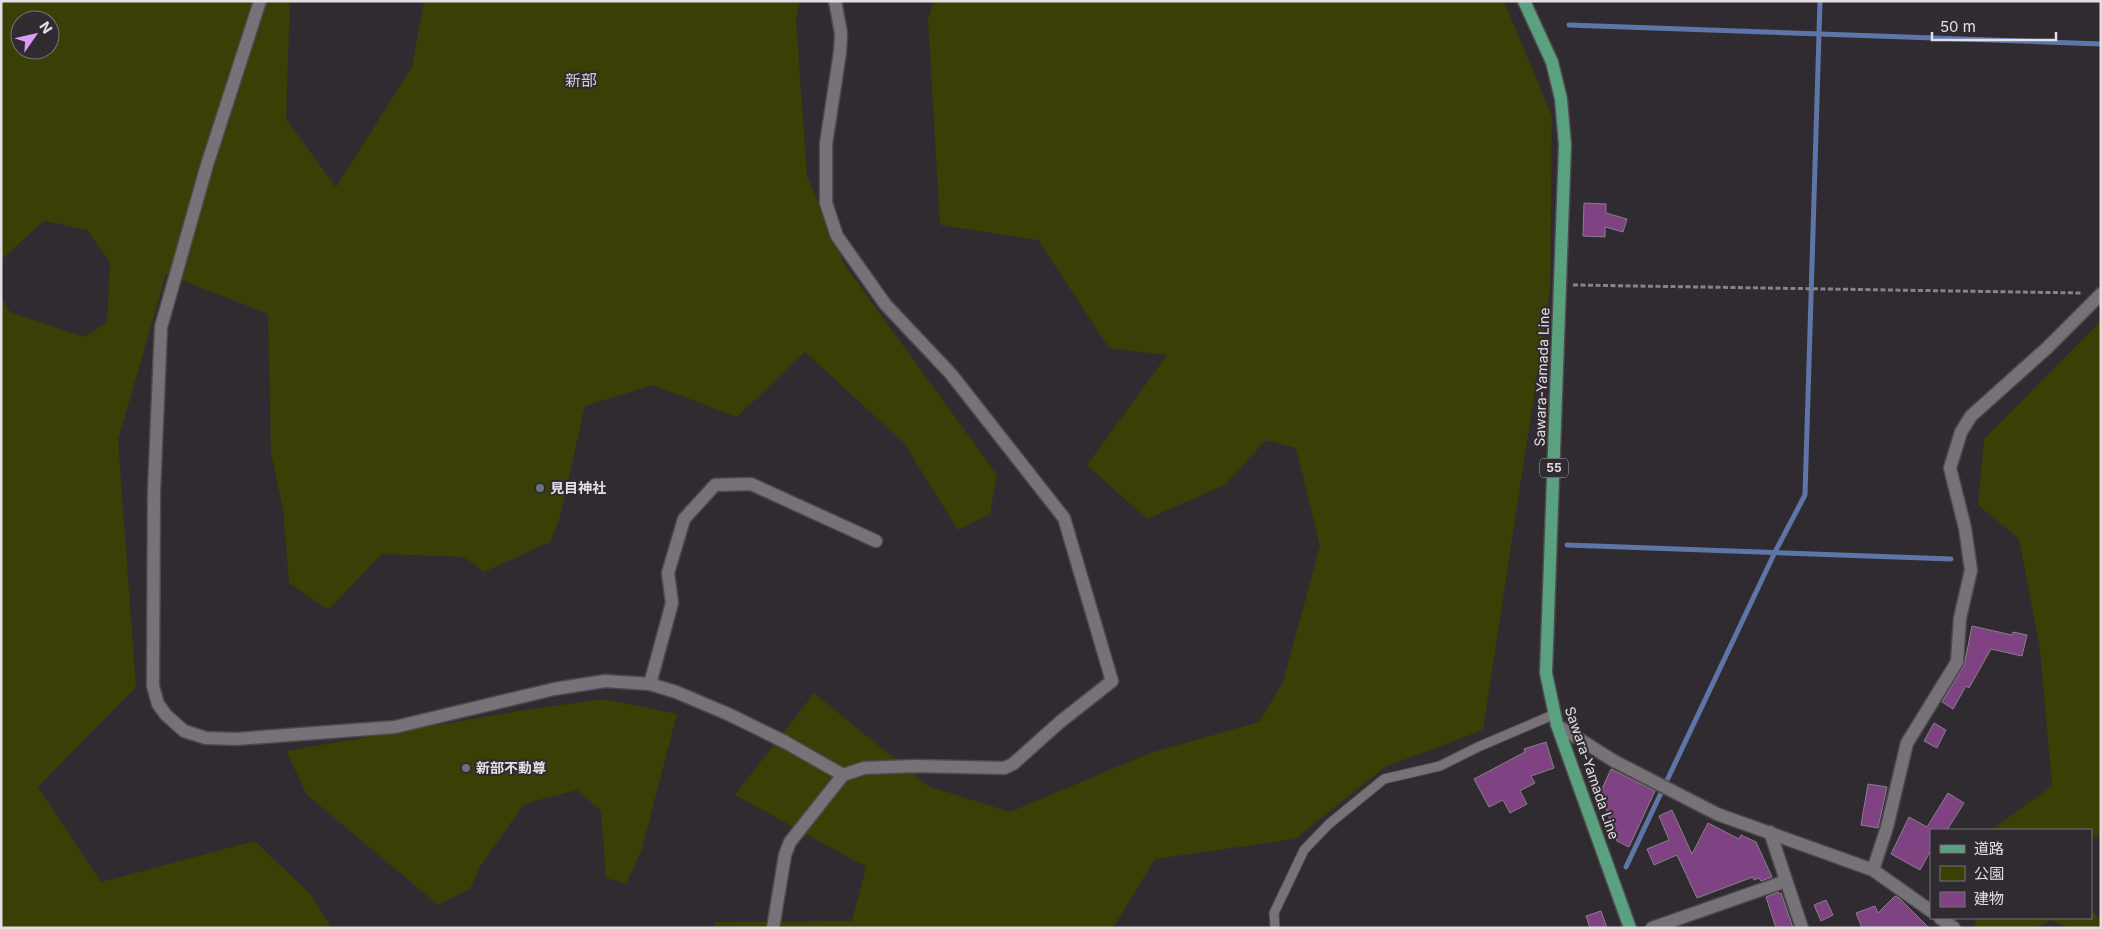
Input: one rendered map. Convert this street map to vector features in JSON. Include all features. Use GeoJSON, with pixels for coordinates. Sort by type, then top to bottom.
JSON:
{"type":"FeatureCollection","features":[{"type":"Feature","properties":{"kind":"main road","name":"Sawara-Yamada Line"},"geometry":{"type":"LineString","coordinates":[[1524,1],[1552,62],[1561,99],[1566,145],[1546,673],[1556,720],[1630,928]]}},
{"type":"Feature","properties":{"kind":"street"},"geometry":{"type":"LineString","coordinates":[[260,1],[207,165],[161,327],[154,491],[153,686],[158,704],[166,715],[184,731],[206,738],[236,739],[395,727],[554,689],[605,681],[650,684],[676,692],[728,714],[785,742],[842,776]]}},
{"type":"Feature","properties":{"kind":"street"},"geometry":{"type":"LineString","coordinates":[[773,928],[785,855],[790,842],[842,776],[864,768],[916,766],[1004,768],[1013,764],[1060,722],[1112,681],[1064,518],[951,374],[886,304],[838,236],[826,203],[826,154],[841,34],[835,1]]}},
{"type":"Feature","properties":{"kind":"street"},"geometry":{"type":"LineString","coordinates":[[1873,870],[1887,828],[1907,743],[1956,662],[1960,618],[1971,570],[1965,528],[1950,468],[1960,432],[1972,416],[2047,348],[2096,293]]}},
{"type":"Feature","properties":{"kind":"street"},"geometry":{"type":"LineString","coordinates":[[650,684],[672,603],[668,574],[684,519],[715,485],[750,484],[876,541]]}},
{"type":"Feature","properties":{"kind":"street"},"geometry":{"type":"LineString","coordinates":[[1556,720],[1614,761],[1664,787],[1718,814],[1873,870],[1930,910]]}},
{"type":"Feature","properties":{"kind":"street"},"geometry":{"type":"LineString","coordinates":[[1770,832],[1802,928]]}},
{"type":"Feature","properties":{"kind":"street"},"geometry":{"type":"LineString","coordinates":[[1652,928],[1786,881]]}},
{"type":"Feature","properties":{"kind":"street"},"geometry":{"type":"LineString","coordinates":[[1941,919],[1954,928]]}},
{"type":"Feature","properties":{"kind":"lane"},"geometry":{"type":"LineString","coordinates":[[1275,928],[1274,913],[1304,850],[1329,824],[1384,779],[1440,766],[1478,747],[1556,720]]}},
{"type":"Feature","properties":{"kind":"path"},"geometry":{"type":"LineString","coordinates":[[1560,285],[2096,293]]}},
{"type":"Feature","properties":{"kind":"green space"},"geometry":{"type":"Polygon","coordinates":[[[1,1],[290,1],[286,119],[336,187],[412,67],[424,1],[800,1],[796,20],[807,176],[844,264],[997,475],[990,514],[958,530],[904,443],[805,352],[737,417],[653,385],[585,406],[559,521],[550,542],[484,572],[464,557],[382,554],[328,610],[289,583],[283,509],[271,453],[268,314],[166,274],[118,440],[136,687],[38,787],[101,882],[255,841],[310,894],[332,928],[1,928],[1,297],[10,312],[84,337],[107,322],[110,262],[87,230],[44,221],[1,260],[1,1]]]}},
{"type":"Feature","properties":{"kind":"green space"},"geometry":{"type":"Polygon","coordinates":[[[933,1],[1504,1],[1552,116],[1550,290],[1483,730],[1385,767],[1295,839],[1155,859],[1113,928],[713,928],[715,922],[852,921],[866,867],[735,795],[814,693],[928,786],[1010,812],[1150,753],[1259,722],[1283,682],[1320,546],[1296,448],[1266,440],[1225,485],[1147,519],[1087,465],[1167,355],[1109,348],[1038,240],[940,225],[928,20],[933,1]]]}},
{"type":"Feature","properties":{"kind":"green space"},"geometry":{"type":"Polygon","coordinates":[[[2101,321],[2101,838],[2092,838],[2092,829],[1992,829],[2052,786],[2040,649],[2019,539],[1978,505],[1984,439],[2101,321]]]}},
{"type":"Feature","properties":{"kind":"green space"},"geometry":{"type":"Polygon","coordinates":[[[604,699],[677,714],[642,849],[626,884],[606,878],[601,811],[577,790],[524,804],[480,867],[470,889],[438,905],[307,795],[286,751],[524,710],[604,699]]]}},
{"type":"Feature","properties":{"kind":"green space"},"geometry":{"type":"Polygon","coordinates":[[[2092,910],[2100,920],[2098,928],[2070,928],[2050,920],[2036,928],[1973,928],[1977,919],[2092,919],[2092,910]]]}},
{"type":"Feature","properties":{"kind":"building"},"geometry":{"type":"Polygon","coordinates":[[[1584,203],[1606,204],[1606,213],[1627,219],[1623,232],[1605,227],[1605,237],[1583,236],[1584,203]]]}},
{"type":"Feature","properties":{"kind":"building"},"geometry":{"type":"Polygon","coordinates":[[[1972,626],[2012,635],[2013,632],[2027,635],[2022,656],[1991,649],[1969,688],[1966,686],[1953,709],[1942,702],[1964,666],[1972,626]]]}},
{"type":"Feature","properties":{"kind":"building"},"geometry":{"type":"Polygon","coordinates":[[[1934,723],[1946,730],[1937,748],[1924,741],[1934,723]]]}},
{"type":"Feature","properties":{"kind":"building"},"geometry":{"type":"Polygon","coordinates":[[[1546,742],[1554,768],[1531,776],[1535,783],[1520,791],[1527,804],[1510,813],[1503,800],[1489,807],[1474,779],[1525,752],[1524,749],[1546,742]]]}},
{"type":"Feature","properties":{"kind":"building"},"geometry":{"type":"Polygon","coordinates":[[[1611,769],[1655,791],[1629,847],[1617,841],[1604,803],[1597,800],[1611,769]]]}},
{"type":"Feature","properties":{"kind":"building"},"geometry":{"type":"Polygon","coordinates":[[[1868,784],[1887,787],[1878,828],[1861,825],[1868,784]]]}},
{"type":"Feature","properties":{"kind":"building"},"geometry":{"type":"Polygon","coordinates":[[[1948,793],[1964,803],[1948,829],[1930,829],[1930,852],[1920,870],[1891,854],[1909,817],[1927,827],[1948,793]]]}},
{"type":"Feature","properties":{"kind":"building"},"geometry":{"type":"Polygon","coordinates":[[[1672,810],[1692,854],[1708,823],[1739,839],[1741,835],[1756,842],[1772,877],[1761,881],[1759,878],[1754,880],[1753,877],[1697,898],[1677,855],[1654,865],[1647,849],[1669,840],[1659,816],[1672,810]]]}},
{"type":"Feature","properties":{"kind":"building"},"geometry":{"type":"Polygon","coordinates":[[[1778,892],[1779,894],[1781,893],[1793,928],[1776,928],[1766,897],[1778,892]]]}},
{"type":"Feature","properties":{"kind":"building"},"geometry":{"type":"Polygon","coordinates":[[[1895,896],[1929,928],[1862,928],[1856,913],[1875,906],[1878,913],[1895,896]]]}},
{"type":"Feature","properties":{"kind":"building"},"geometry":{"type":"Polygon","coordinates":[[[1826,900],[1833,915],[1821,921],[1814,905],[1826,900]]]}},
{"type":"Feature","properties":{"kind":"building"},"geometry":{"type":"Polygon","coordinates":[[[1601,911],[1607,928],[1590,928],[1586,916],[1601,911]]]}},
{"type":"Feature","properties":{"kind":"waterway"},"geometry":{"type":"LineString","coordinates":[[1626,867],[1775,552],[1805,495],[1820,1]]}},
{"type":"Feature","properties":{"kind":"waterway"},"geometry":{"type":"LineString","coordinates":[[1569,25],[2101,44]]}},
{"type":"Feature","properties":{"kind":"waterway"},"geometry":{"type":"LineString","coordinates":[[1567,545],[1951,559]]}},
{"type":"Feature","properties":{"kind":"place","name":"見目神社"},"geometry":{"type":"Point","coordinates":[540,488]}},
{"type":"Feature","properties":{"kind":"place","name":"新部不動尊"},"geometry":{"type":"Point","coordinates":[466,768]}},
{"type":"Feature","properties":{"kind":"district","name":"新部"},"geometry":{"type":"Point","coordinates":[581,80]}}]}
